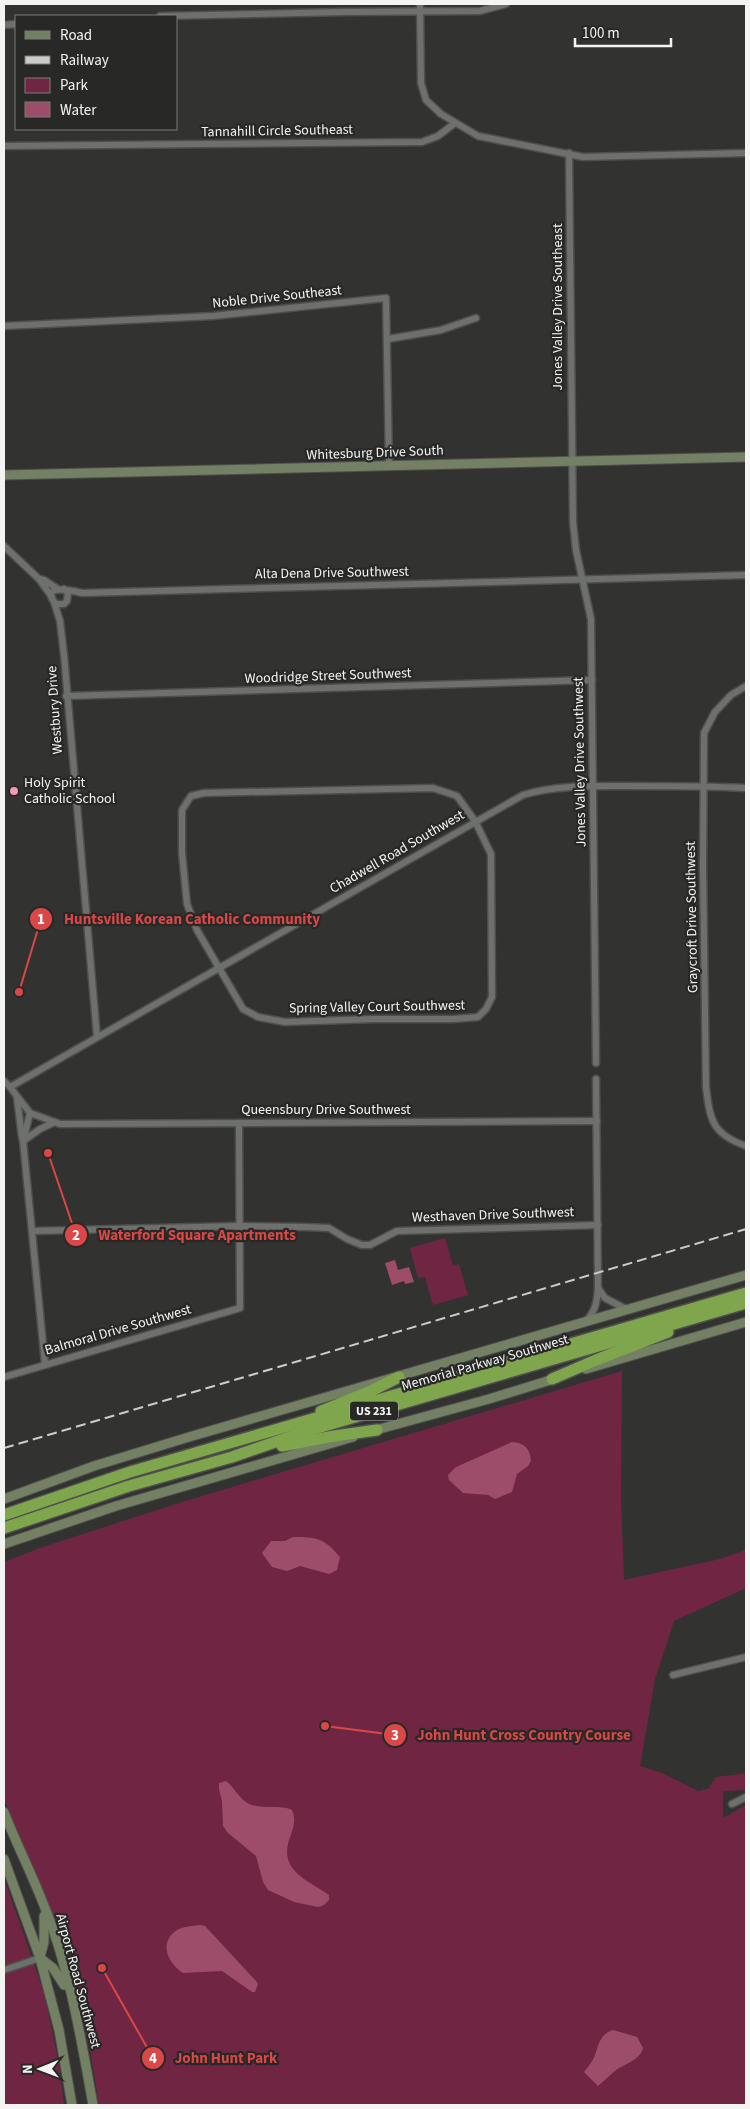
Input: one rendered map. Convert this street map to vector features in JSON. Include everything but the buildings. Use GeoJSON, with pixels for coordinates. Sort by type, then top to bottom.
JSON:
{"type":"FeatureCollection","features":[{"type":"Feature","properties":{"kind":"highway","name":"Memorial Parkway Southwest"},"geometry":{"type":"LineString","coordinates":[[4,1515],[90,1484],[746,1293]]}},
{"type":"Feature","properties":{"kind":"highway","name":"Memorial Parkway Southwest"},"geometry":{"type":"LineString","coordinates":[[4,1528],[129,1486],[232,1457],[325,1426],[746,1304]]}},
{"type":"Feature","properties":{"kind":"highway"},"geometry":{"type":"LineString","coordinates":[[552,1380],[596,1360],[659,1336],[733,1312],[746,1304]]}},
{"type":"Feature","properties":{"kind":"highway"},"geometry":{"type":"LineString","coordinates":[[252,1437],[371,1392],[399,1377]]}},
{"type":"Feature","properties":{"kind":"highway"},"geometry":{"type":"LineString","coordinates":[[232,1457],[334,1436],[377,1430]]}},
{"type":"Feature","properties":{"kind":"main road","name":"Whitesburg Drive South"},"geometry":{"type":"LineString","coordinates":[[4,475],[746,456]]}},
{"type":"Feature","properties":{"kind":"main road"},"geometry":{"type":"LineString","coordinates":[[4,1499],[94,1466],[189,1437],[746,1275]]}},
{"type":"Feature","properties":{"kind":"main road"},"geometry":{"type":"LineString","coordinates":[[4,1544],[116,1506],[489,1399],[746,1322]]}},
{"type":"Feature","properties":{"kind":"main road","name":"Airport Road Southwest"},"geometry":{"type":"LineString","coordinates":[[4,1812],[43,1903],[71,1996],[81,2036],[92,2105]]}},
{"type":"Feature","properties":{"kind":"main road"},"geometry":{"type":"LineString","coordinates":[[4,1859],[40,1958],[60,2030],[72,2105]]}},
{"type":"Feature","properties":{"kind":"main road"},"geometry":{"type":"LineString","coordinates":[[40,1958],[44,1942],[43,1903]]}},
{"type":"Feature","properties":{"kind":"main road"},"geometry":{"type":"LineString","coordinates":[[40,1958],[53,1968],[71,1996]]}},
{"type":"Feature","properties":{"kind":"street"},"geometry":{"type":"LineString","coordinates":[[420,4],[421,83],[426,100],[441,114],[478,136],[583,157],[746,153]]}},
{"type":"Feature","properties":{"kind":"street"},"geometry":{"type":"LineString","coordinates":[[178,16],[480,11],[506,4]]}},
{"type":"Feature","properties":{"kind":"street","name":"Tannahill Circle Southeast"},"geometry":{"type":"LineString","coordinates":[[4,146],[422,142],[438,136],[456,123]]}},
{"type":"Feature","properties":{"kind":"street","name":"Jones Valley Drive Southeast"},"geometry":{"type":"LineString","coordinates":[[569,153],[572,461]]}},
{"type":"Feature","properties":{"kind":"street","name":"Noble Drive Southeast"},"geometry":{"type":"LineString","coordinates":[[4,326],[213,316],[386,298],[388,339],[388,466]]}},
{"type":"Feature","properties":{"kind":"street"},"geometry":{"type":"LineString","coordinates":[[388,339],[441,330],[476,318]]}},
{"type":"Feature","properties":{"kind":"street","name":"Jones Valley Drive Southwest"},"geometry":{"type":"LineString","coordinates":[[572,461],[575,540],[591,619],[596,1063]]}},
{"type":"Feature","properties":{"kind":"street","name":"Westbury Drive"},"geometry":{"type":"LineString","coordinates":[[4,546],[39,579],[53,599],[60,621],[97,1037]]}},
{"type":"Feature","properties":{"kind":"street"},"geometry":{"type":"LineString","coordinates":[[584,580],[746,575]]}},
{"type":"Feature","properties":{"kind":"street","name":"Westbury Drive"},"geometry":{"type":"LineString","coordinates":[[39,579],[61,589]]}},
{"type":"Feature","properties":{"kind":"street","name":"Alta Dena Drive Southwest"},"geometry":{"type":"LineString","coordinates":[[61,589],[82,593],[584,580]]}},
{"type":"Feature","properties":{"kind":"street"},"geometry":{"type":"LineString","coordinates":[[61,589],[68,593],[66,602],[58,605],[53,599],[54,592],[61,589]]}},
{"type":"Feature","properties":{"kind":"street","name":"Alta Dena Drive Southwest"},"geometry":{"type":"LineString","coordinates":[[66,602],[82,593]]}},
{"type":"Feature","properties":{"kind":"street","name":"Westbury Drive"},"geometry":{"type":"LineString","coordinates":[[60,621],[66,602]]}},
{"type":"Feature","properties":{"kind":"street","name":"Woodridge Street Southwest"},"geometry":{"type":"LineString","coordinates":[[66,696],[592,680]]}},
{"type":"Feature","properties":{"kind":"street","name":"Graycroft Drive Southwest"},"geometry":{"type":"LineString","coordinates":[[746,686],[731,695],[716,712],[704,733],[703,865],[706,1086],[709,1111],[718,1131],[732,1141],[746,1146]]}},
{"type":"Feature","properties":{"kind":"street","name":"Chadwell Road Southwest"},"geometry":{"type":"LineString","coordinates":[[10,1086],[523,795],[541,790],[593,786],[746,788]]}},
{"type":"Feature","properties":{"kind":"street","name":"Spring Valley Court Southwest"},"geometry":{"type":"LineString","coordinates":[[433,788],[457,796],[475,821],[491,854],[493,934],[492,997],[486,1009],[478,1017],[452,1020],[374,1019],[285,1022],[258,1017],[242,1009],[197,930],[187,904],[182,853],[182,810],[191,796],[204,793],[433,788]]}},
{"type":"Feature","properties":{"kind":"street"},"geometry":{"type":"LineString","coordinates":[[586,1321],[593,1313],[597,1304],[598,1288],[596,1079]]}},
{"type":"Feature","properties":{"kind":"street","name":"Queensbury Drive Southwest"},"geometry":{"type":"LineString","coordinates":[[4,1081],[10,1086],[17,1098],[30,1113],[55,1122],[597,1121]]}},
{"type":"Feature","properties":{"kind":"street","name":"Queensbury Drive Southwest"},"geometry":{"type":"LineString","coordinates":[[17,1098],[23,1141],[40,1129],[55,1122]]}},
{"type":"Feature","properties":{"kind":"street"},"geometry":{"type":"LineString","coordinates":[[30,1113],[23,1141],[45,1364]]}},
{"type":"Feature","properties":{"kind":"street"},"geometry":{"type":"LineString","coordinates":[[32,1231],[240,1226],[239,1123]]}},
{"type":"Feature","properties":{"kind":"street","name":"Westhaven Drive Southwest"},"geometry":{"type":"LineString","coordinates":[[240,1226],[329,1228],[347,1239],[362,1245],[370,1245],[397,1231],[598,1225]]}},
{"type":"Feature","properties":{"kind":"street","name":"Balmoral Drive Southwest"},"geometry":{"type":"LineString","coordinates":[[4,1376],[240,1308],[240,1226]]}},
{"type":"Feature","properties":{"kind":"street"},"geometry":{"type":"LineString","coordinates":[[598,1288],[605,1298],[626,1309]]}},
{"type":"Feature","properties":{"kind":"street"},"geometry":{"type":"LineString","coordinates":[[673,1675],[746,1657]]}},
{"type":"Feature","properties":{"kind":"street"},"geometry":{"type":"LineString","coordinates":[[732,1804],[746,1797]]}},
{"type":"Feature","properties":{"kind":"street"},"geometry":{"type":"LineString","coordinates":[[4,1970],[40,1958]]}},
{"type":"Feature","properties":{"kind":"green space"},"geometry":{"type":"Polygon","coordinates":[[[445,1238],[453,1266],[459,1264],[468,1295],[433,1305],[425,1277],[418,1278],[410,1248],[445,1238]]]}},
{"type":"Feature","properties":{"kind":"green space"},"geometry":{"type":"Polygon","coordinates":[[[622,1371],[621,1499],[624,1580],[720,1559],[746,1550],[746,1588],[674,1621],[655,1679],[640,1766],[662,1773],[698,1791],[708,1789],[716,1777],[746,1773],[746,1790],[723,1791],[723,1818],[746,1805],[746,2105],[99,2105],[91,2055],[66,1957],[4,1799],[4,1562],[40,1548],[182,1502],[622,1371]]]}},
{"type":"Feature","properties":{"kind":"green space"},"geometry":{"type":"Polygon","coordinates":[[[4,1878],[44,1993],[59,2064],[64,2105],[4,2105],[4,1878]]]}},
{"type":"Feature","properties":{"kind":"water"},"geometry":{"type":"Polygon","coordinates":[[[395,1260],[398,1270],[409,1267],[414,1282],[405,1284],[404,1281],[392,1285],[385,1263],[395,1260]]]}},
{"type":"Feature","properties":{"kind":"water"},"geometry":{"type":"Polygon","coordinates":[[[512,1442],[526,1447],[531,1461],[528,1466],[517,1474],[512,1492],[495,1499],[488,1495],[463,1493],[449,1480],[448,1475],[456,1467],[512,1442]]]}},
{"type":"Feature","properties":{"kind":"water"},"geometry":{"type":"Polygon","coordinates":[[[293,1537],[308,1537],[324,1542],[340,1557],[337,1570],[329,1574],[300,1566],[287,1571],[272,1567],[262,1553],[271,1541],[285,1541],[293,1537]]]}},
{"type":"Feature","properties":{"kind":"water"},"geometry":{"type":"Polygon","coordinates":[[[226,1781],[249,1804],[260,1807],[282,1807],[292,1810],[294,1823],[287,1848],[288,1858],[296,1872],[329,1895],[329,1900],[324,1905],[318,1907],[294,1902],[268,1890],[263,1882],[256,1856],[228,1833],[223,1826],[219,1783],[226,1781]]]}},
{"type":"Feature","properties":{"kind":"water"},"geometry":{"type":"Polygon","coordinates":[[[189,1926],[205,1926],[256,1981],[258,1984],[255,1992],[252,1992],[222,1971],[183,1973],[173,1964],[167,1953],[168,1941],[171,1935],[177,1930],[189,1926]]]}},
{"type":"Feature","properties":{"kind":"water"},"geometry":{"type":"Polygon","coordinates":[[[613,2030],[637,2037],[643,2048],[636,2059],[616,2070],[598,2086],[584,2072],[593,2059],[599,2043],[605,2034],[613,2030]]]}},
{"type":"Feature","properties":{"kind":"railway"},"geometry":{"type":"LineString","coordinates":[[4,1448],[746,1229]]}},
{"type":"Feature","properties":{"kind":"place","name":"Holy Spirit Catholic School"},"geometry":{"type":"Point","coordinates":[14,791]}},
{"type":"Feature","properties":{"kind":"place","name":"Huntsville Korean Catholic Community"},"geometry":{"type":"Point","coordinates":[19,992]}},
{"type":"Feature","properties":{"kind":"place","name":"Waterford Square Apartments"},"geometry":{"type":"Point","coordinates":[48,1153]}},
{"type":"Feature","properties":{"kind":"place","name":"John Hunt Cross Country Course"},"geometry":{"type":"Point","coordinates":[325,1726]}},
{"type":"Feature","properties":{"kind":"place","name":"John Hunt Park"},"geometry":{"type":"Point","coordinates":[102,1968]}}]}
